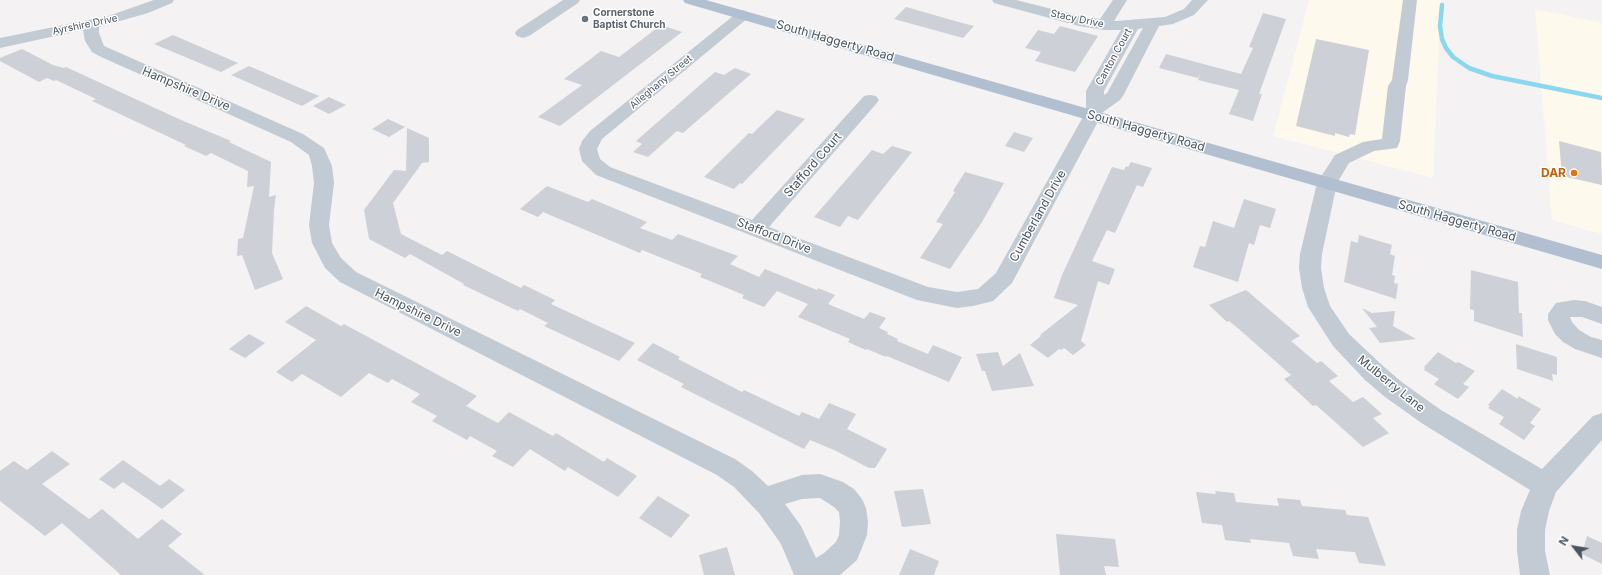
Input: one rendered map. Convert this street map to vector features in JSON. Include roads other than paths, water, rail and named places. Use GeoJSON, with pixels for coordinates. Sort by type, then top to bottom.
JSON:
{"type":"FeatureCollection","features":[{"type":"Feature","properties":{"kind":"main road","name":"South Haggerty Road"},"geometry":{"type":"LineString","coordinates":[[690,0],[1094,112],[1327,183],[1602,262]]}},
{"type":"Feature","properties":{"kind":"street","name":"Ayrshire Drive"},"geometry":{"type":"LineString","coordinates":[[0,43],[127,16],[168,0]]}},
{"type":"Feature","properties":{"kind":"street"},"geometry":{"type":"LineString","coordinates":[[523,33],[573,0]]}},
{"type":"Feature","properties":{"kind":"street","name":"Stacy Drive"},"geometry":{"type":"LineString","coordinates":[[999,0],[1022,9],[1079,21],[1104,25],[1132,25]]}},
{"type":"Feature","properties":{"kind":"street"},"geometry":{"type":"LineString","coordinates":[[1104,25],[1120,0]]}},
{"type":"Feature","properties":{"kind":"street","name":"Canton Court"},"geometry":{"type":"LineString","coordinates":[[1094,112],[1096,90],[1132,25],[1168,22],[1189,12],[1199,0]]}},
{"type":"Feature","properties":{"kind":"street","name":"Mulberry Lane"},"geometry":{"type":"LineString","coordinates":[[1406,4],[1390,144],[1370,146],[1342,159],[1327,183],[1311,254],[1310,268],[1313,288],[1319,307],[1329,323],[1355,355],[1394,390],[1432,417],[1545,485]]}},
{"type":"Feature","properties":{"kind":"street","name":"Alleghany Street"},"geometry":{"type":"LineString","coordinates":[[589,155],[590,145],[596,135],[743,15]]}},
{"type":"Feature","properties":{"kind":"street","name":"Hampshire Drive"},"geometry":{"type":"LineString","coordinates":[[92,24],[90,33],[93,41],[98,49],[105,53],[297,138],[317,152],[322,166],[324,183],[319,224],[322,243],[333,263],[348,277],[726,468],[743,479],[764,499],[791,535],[810,575]]}},
{"type":"Feature","properties":{"kind":"street","name":"Canton Court"},"geometry":{"type":"LineString","coordinates":[[1094,112],[1114,96],[1153,24]]}},
{"type":"Feature","properties":{"kind":"street"},"geometry":{"type":"LineString","coordinates":[[1105,74],[1123,78]]}},
{"type":"Feature","properties":{"kind":"street","name":"Stafford Court"},"geometry":{"type":"LineString","coordinates":[[756,229],[870,100]]}},
{"type":"Feature","properties":{"kind":"street","name":"Cumberland Drive"},"geometry":{"type":"LineString","coordinates":[[967,299],[985,295],[1004,278],[1094,112]]}},
{"type":"Feature","properties":{"kind":"street","name":"Stafford Drive"},"geometry":{"type":"LineString","coordinates":[[589,155],[591,161],[603,171],[925,294],[952,300],[967,299]]}},
{"type":"Feature","properties":{"kind":"street"},"geometry":{"type":"LineString","coordinates":[[1602,316],[1574,308],[1564,309],[1559,314],[1559,320],[1563,328],[1571,336],[1583,343],[1602,349]]}},
{"type":"Feature","properties":{"kind":"street"},"geometry":{"type":"LineString","coordinates":[[1535,575],[1531,551],[1531,530],[1535,511],[1545,485],[1602,423]]}},
{"type":"Feature","properties":{"kind":"street"},"geometry":{"type":"LineString","coordinates":[[764,499],[802,487],[820,486],[833,490],[844,498],[852,508],[854,522],[853,535],[847,551],[834,563],[810,575]]}},
{"type":"Feature","properties":{"kind":"waterway"},"geometry":{"type":"LineString","coordinates":[[1442,5],[1440,26],[1442,39],[1446,48],[1453,57],[1469,68],[1492,76],[1602,98]]}},
{"type":"Feature","properties":{"kind":"place","name":"Cornerstone Baptist Church"},"geometry":{"type":"Point","coordinates":[585,19]}},
{"type":"Feature","properties":{"kind":"place","name":"DAR"},"geometry":{"type":"Point","coordinates":[1574,173]}}]}
